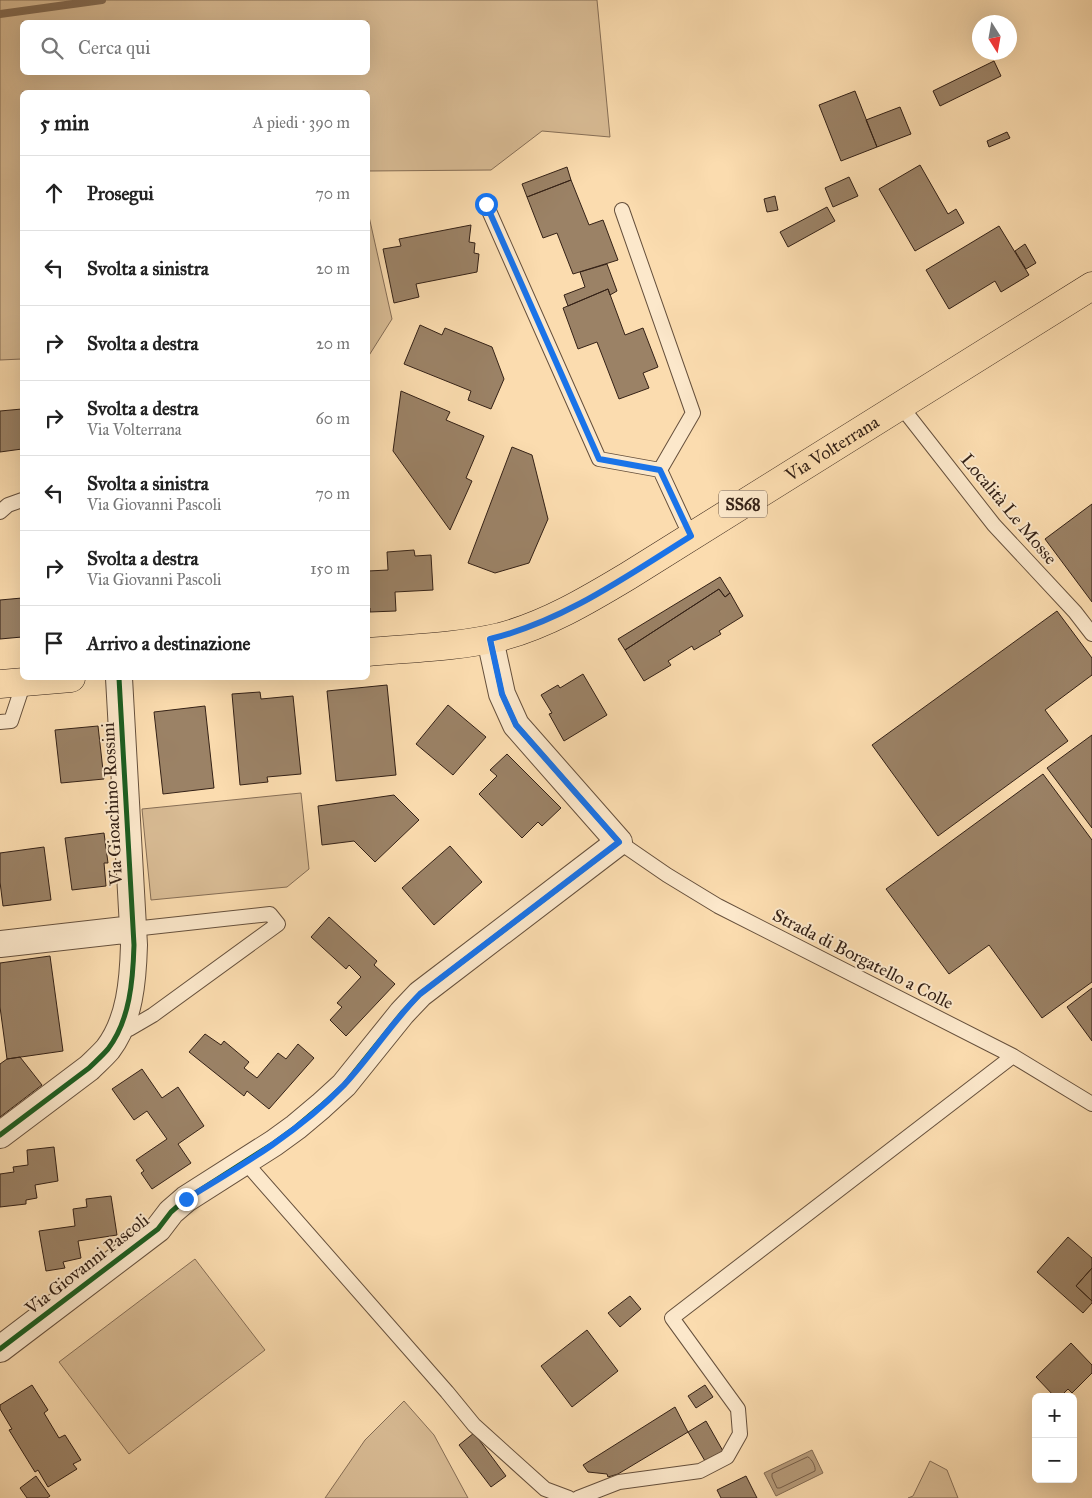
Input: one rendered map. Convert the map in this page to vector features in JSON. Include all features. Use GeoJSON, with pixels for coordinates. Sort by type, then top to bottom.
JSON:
{"type":"FeatureCollection","features":[{"type":"Feature","properties":{"kind":"main road","name":"Via Volterrana"},"geometry":{"type":"LineString","coordinates":[[370,652],[452,645],[490,639],[535,625],[566,611],[607,588],[1092,286]]}},
{"type":"Feature","properties":{"kind":"main road"},"geometry":{"type":"LineString","coordinates":[[12,683],[47,680]]}},
{"type":"Feature","properties":{"kind":"street"},"geometry":{"type":"LineString","coordinates":[[490,639],[502,694],[516,725],[619,842]]}},
{"type":"Feature","properties":{"kind":"street","name":"Via Gioachino Rossini"},"geometry":{"type":"LineString","coordinates":[[0,1135],[89,1068],[108,1048],[126,1013],[133,960],[133,929],[119,680]]}},
{"type":"Feature","properties":{"kind":"street","name":"Via Giovanni Pascoli"},"geometry":{"type":"LineString","coordinates":[[0,1349],[158,1229],[171,1212],[186,1199],[246,1162],[296,1127],[344,1085],[402,1013],[432,984],[619,842]]}},
{"type":"Feature","properties":{"kind":"street"},"geometry":{"type":"LineString","coordinates":[[0,944],[133,929]]}},
{"type":"Feature","properties":{"kind":"lane"},"geometry":{"type":"LineString","coordinates":[[486,204],[599,459],[660,470]]}},
{"type":"Feature","properties":{"kind":"lane"},"geometry":{"type":"LineString","coordinates":[[622,210],[693,413],[660,470]]}},
{"type":"Feature","properties":{"kind":"lane","name":"Località Le Mosse"},"geometry":{"type":"LineString","coordinates":[[900,405],[994,525],[1092,634]]}},
{"type":"Feature","properties":{"kind":"lane"},"geometry":{"type":"LineString","coordinates":[[660,470],[691,536]]}},
{"type":"Feature","properties":{"kind":"lane"},"geometry":{"type":"LineString","coordinates":[[0,512],[8,505],[20,501]]}},
{"type":"Feature","properties":{"kind":"lane"},"geometry":{"type":"LineString","coordinates":[[0,722],[11,722],[12,683]]}},
{"type":"Feature","properties":{"kind":"lane","name":"Strada di Borgatello a Colle"},"geometry":{"type":"LineString","coordinates":[[619,842],[667,875],[718,906],[1013,1056],[1092,1104]]}},
{"type":"Feature","properties":{"kind":"lane"},"geometry":{"type":"LineString","coordinates":[[117,1033],[129,1029],[153,1015],[278,924],[270,914],[133,929]]}},
{"type":"Feature","properties":{"kind":"lane"},"geometry":{"type":"LineString","coordinates":[[578,1498],[619,1482],[700,1471],[727,1457],[740,1434],[738,1409],[672,1318],[1013,1056]]}},
{"type":"Feature","properties":{"kind":"lane"},"geometry":{"type":"LineString","coordinates":[[246,1162],[474,1425],[545,1489],[568,1498]]}},
{"type":"Feature","properties":{"kind":"shaded area"},"geometry":{"type":"Polygon","coordinates":[[[0,0],[597,0],[610,137],[542,131],[491,170],[370,171],[370,90],[20,90],[20,359],[0,360],[0,0]]]}},
{"type":"Feature","properties":{"kind":"shaded area"},"geometry":{"type":"Polygon","coordinates":[[[370,221],[392,319],[370,354],[370,221]]]}},
{"type":"Feature","properties":{"kind":"shaded area"},"geometry":{"type":"Polygon","coordinates":[[[301,793],[309,869],[287,887],[151,900],[142,809],[301,793]]]}},
{"type":"Feature","properties":{"kind":"shaded area"},"geometry":{"type":"Polygon","coordinates":[[[195,1259],[265,1350],[129,1454],[59,1362],[195,1259]]]}},
{"type":"Feature","properties":{"kind":"shaded area"},"geometry":{"type":"Polygon","coordinates":[[[404,1401],[434,1435],[468,1498],[325,1498],[365,1440],[404,1401]]]}},
{"type":"Feature","properties":{"kind":"shaded area"},"geometry":{"type":"Polygon","coordinates":[[[930,1461],[947,1470],[958,1498],[908,1498],[913,1496],[930,1461]]]}},
{"type":"Feature","properties":{"kind":"water"},"geometry":{"type":"Polygon","coordinates":[[[812,1450],[823,1473],[776,1496],[764,1473],[812,1450]]]}},
{"type":"Feature","properties":{"kind":"building"},"geometry":{"type":"Polygon","coordinates":[[[994,61],[1001,76],[940,106],[933,91],[994,61]]]}},
{"type":"Feature","properties":{"kind":"building"},"geometry":{"type":"Polygon","coordinates":[[[855,91],[877,147],[841,161],[819,105],[855,91]]]}},
{"type":"Feature","properties":{"kind":"building"},"geometry":{"type":"Polygon","coordinates":[[[900,107],[911,134],[877,147],[866,120],[900,107]]]}},
{"type":"Feature","properties":{"kind":"building"},"geometry":{"type":"Polygon","coordinates":[[[1007,132],[1010,138],[989,147],[987,141],[1007,132]]]}},
{"type":"Feature","properties":{"kind":"building"},"geometry":{"type":"Polygon","coordinates":[[[920,165],[948,214],[956,209],[964,223],[915,251],[879,189],[920,165]]]}},
{"type":"Feature","properties":{"kind":"building"},"geometry":{"type":"Polygon","coordinates":[[[567,167],[571,180],[527,197],[522,184],[567,167]]]}},
{"type":"Feature","properties":{"kind":"building"},"geometry":{"type":"Polygon","coordinates":[[[849,177],[858,196],[833,207],[825,188],[849,177]]]}},
{"type":"Feature","properties":{"kind":"building"},"geometry":{"type":"Polygon","coordinates":[[[571,180],[589,225],[603,220],[618,260],[573,274],[557,233],[543,238],[527,197],[571,180]]]}},
{"type":"Feature","properties":{"kind":"building"},"geometry":{"type":"Polygon","coordinates":[[[775,196],[778,210],[767,212],[764,199],[775,196]]]}},
{"type":"Feature","properties":{"kind":"building"},"geometry":{"type":"Polygon","coordinates":[[[827,207],[835,221],[788,247],[780,232],[827,207]]]}},
{"type":"Feature","properties":{"kind":"building"},"geometry":{"type":"Polygon","coordinates":[[[471,225],[469,242],[475,243],[474,253],[479,254],[477,272],[416,284],[419,297],[394,303],[383,249],[401,246],[399,239],[471,225]]]}},
{"type":"Feature","properties":{"kind":"building"},"geometry":{"type":"Polygon","coordinates":[[[999,226],[1029,275],[1001,292],[995,281],[949,309],[926,270],[999,226]]]}},
{"type":"Feature","properties":{"kind":"building"},"geometry":{"type":"Polygon","coordinates":[[[1025,244],[1036,263],[1026,269],[1015,251],[1025,244]]]}},
{"type":"Feature","properties":{"kind":"building"},"geometry":{"type":"Polygon","coordinates":[[[607,264],[617,291],[610,295],[608,289],[568,306],[564,295],[585,287],[580,272],[607,264]]]}},
{"type":"Feature","properties":{"kind":"building"},"geometry":{"type":"Polygon","coordinates":[[[608,289],[625,335],[643,328],[658,367],[643,373],[649,388],[619,399],[597,342],[578,349],[563,308],[608,289]]]}},
{"type":"Feature","properties":{"kind":"building"},"geometry":{"type":"Polygon","coordinates":[[[420,325],[442,335],[445,328],[492,347],[504,379],[491,409],[468,400],[471,391],[404,364],[420,325]]]}},
{"type":"Feature","properties":{"kind":"building"},"geometry":{"type":"Polygon","coordinates":[[[401,391],[450,412],[446,420],[484,436],[466,478],[472,481],[450,530],[393,451],[401,391]]]}},
{"type":"Feature","properties":{"kind":"building"},"geometry":{"type":"Polygon","coordinates":[[[20,409],[20,449],[0,452],[0,411],[20,409]]]}},
{"type":"Feature","properties":{"kind":"building"},"geometry":{"type":"Polygon","coordinates":[[[512,447],[532,455],[548,519],[529,563],[495,573],[468,563],[512,447]]]}},
{"type":"Feature","properties":{"kind":"building"},"geometry":{"type":"Polygon","coordinates":[[[1092,504],[1092,602],[1045,539],[1092,504]]]}},
{"type":"Feature","properties":{"kind":"building"},"geometry":{"type":"Polygon","coordinates":[[[414,550],[415,556],[431,555],[433,590],[395,592],[396,611],[370,612],[370,571],[388,570],[387,552],[414,550]]]}},
{"type":"Feature","properties":{"kind":"building"},"geometry":{"type":"Polygon","coordinates":[[[720,577],[730,593],[725,597],[719,589],[625,650],[618,639],[720,577]]]}},
{"type":"Feature","properties":{"kind":"building"},"geometry":{"type":"Polygon","coordinates":[[[719,589],[725,597],[730,593],[743,616],[719,631],[721,634],[694,650],[692,646],[668,661],[671,665],[644,681],[625,650],[719,589]]]}},
{"type":"Feature","properties":{"kind":"building"},"geometry":{"type":"Polygon","coordinates":[[[20,598],[20,637],[0,639],[0,600],[20,598]]]}},
{"type":"Feature","properties":{"kind":"building"},"geometry":{"type":"Polygon","coordinates":[[[1057,611],[1092,658],[1092,675],[1045,710],[1068,741],[938,836],[872,745],[1057,611]]]}},
{"type":"Feature","properties":{"kind":"building"},"geometry":{"type":"Polygon","coordinates":[[[583,674],[607,715],[564,741],[549,714],[552,713],[541,695],[558,685],[560,688],[583,674]]]}},
{"type":"Feature","properties":{"kind":"building"},"geometry":{"type":"Polygon","coordinates":[[[387,685],[396,775],[336,781],[327,691],[387,685]]]}},
{"type":"Feature","properties":{"kind":"building"},"geometry":{"type":"Polygon","coordinates":[[[260,692],[261,699],[293,696],[301,774],[267,777],[268,782],[240,785],[232,694],[260,692]]]}},
{"type":"Feature","properties":{"kind":"building"},"geometry":{"type":"Polygon","coordinates":[[[448,705],[486,737],[453,775],[416,744],[448,705]]]}},
{"type":"Feature","properties":{"kind":"building"},"geometry":{"type":"Polygon","coordinates":[[[205,706],[214,788],[163,794],[154,712],[205,706]]]}},
{"type":"Feature","properties":{"kind":"building"},"geometry":{"type":"Polygon","coordinates":[[[98,726],[104,779],[61,783],[55,730],[98,726]]]}},
{"type":"Feature","properties":{"kind":"building"},"geometry":{"type":"Polygon","coordinates":[[[1092,735],[1092,828],[1047,768],[1092,735]]]}},
{"type":"Feature","properties":{"kind":"building"},"geometry":{"type":"Polygon","coordinates":[[[507,754],[561,808],[542,826],[538,822],[522,838],[479,794],[497,776],[490,770],[507,754]]]}},
{"type":"Feature","properties":{"kind":"building"},"geometry":{"type":"Polygon","coordinates":[[[1043,774],[1092,840],[1092,982],[1042,1018],[989,945],[949,974],[886,889],[1043,774]]]}},
{"type":"Feature","properties":{"kind":"building"},"geometry":{"type":"Polygon","coordinates":[[[394,795],[419,820],[375,862],[354,841],[322,845],[318,806],[394,795]]]}},
{"type":"Feature","properties":{"kind":"building"},"geometry":{"type":"Polygon","coordinates":[[[104,833],[108,863],[104,863],[106,886],[72,890],[65,838],[104,833]]]}},
{"type":"Feature","properties":{"kind":"building"},"geometry":{"type":"Polygon","coordinates":[[[450,846],[482,882],[434,925],[402,888],[450,846]]]}},
{"type":"Feature","properties":{"kind":"building"},"geometry":{"type":"Polygon","coordinates":[[[44,847],[51,900],[3,906],[0,882],[0,853],[44,847]]]}},
{"type":"Feature","properties":{"kind":"building"},"geometry":{"type":"Polygon","coordinates":[[[329,917],[377,961],[374,965],[395,984],[346,1036],[330,1020],[342,1007],[337,1003],[361,977],[349,965],[346,969],[311,937],[329,917]]]}},
{"type":"Feature","properties":{"kind":"building"},"geometry":{"type":"Polygon","coordinates":[[[50,956],[63,1051],[7,1059],[0,1007],[0,963],[50,956]]]}},
{"type":"Feature","properties":{"kind":"building"},"geometry":{"type":"Polygon","coordinates":[[[1092,988],[1092,1041],[1067,1007],[1092,988]]]}},
{"type":"Feature","properties":{"kind":"building"},"geometry":{"type":"Polygon","coordinates":[[[205,1034],[221,1045],[224,1041],[249,1062],[244,1068],[257,1078],[278,1053],[286,1059],[298,1044],[314,1058],[269,1109],[247,1091],[244,1096],[189,1052],[205,1034]]]}},
{"type":"Feature","properties":{"kind":"building"},"geometry":{"type":"Polygon","coordinates":[[[20,1057],[42,1085],[0,1117],[0,1064],[7,1059],[20,1057]]]}},
{"type":"Feature","properties":{"kind":"building"},"geometry":{"type":"Polygon","coordinates":[[[142,1069],[162,1098],[178,1087],[204,1126],[178,1144],[191,1163],[152,1189],[141,1173],[144,1171],[136,1160],[167,1139],[147,1111],[134,1120],[112,1089],[142,1069]]]}},
{"type":"Feature","properties":{"kind":"building"},"geometry":{"type":"Polygon","coordinates":[[[54,1147],[58,1181],[35,1185],[37,1198],[26,1200],[26,1204],[0,1207],[0,1174],[14,1172],[13,1167],[28,1165],[27,1150],[54,1147]]]}},
{"type":"Feature","properties":{"kind":"building"},"geometry":{"type":"Polygon","coordinates":[[[111,1196],[117,1235],[78,1241],[81,1258],[63,1262],[65,1268],[46,1271],[39,1231],[75,1226],[73,1209],[87,1207],[86,1199],[111,1196]]]}},
{"type":"Feature","properties":{"kind":"building"},"geometry":{"type":"Polygon","coordinates":[[[1068,1237],[1092,1258],[1092,1268],[1076,1286],[1092,1301],[1083,1313],[1037,1272],[1068,1237]]]}},
{"type":"Feature","properties":{"kind":"building"},"geometry":{"type":"Polygon","coordinates":[[[1092,1268],[1092,1301],[1076,1286],[1092,1268]]]}},
{"type":"Feature","properties":{"kind":"building"},"geometry":{"type":"Polygon","coordinates":[[[630,1296],[641,1309],[620,1327],[608,1313],[630,1296]]]}},
{"type":"Feature","properties":{"kind":"building"},"geometry":{"type":"Polygon","coordinates":[[[587,1330],[618,1371],[572,1407],[541,1366],[587,1330]]]}},
{"type":"Feature","properties":{"kind":"building"},"geometry":{"type":"Polygon","coordinates":[[[1071,1343],[1092,1365],[1092,1373],[1072,1393],[1068,1389],[1064,1393],[1051,1393],[1036,1377],[1071,1343]]]}},
{"type":"Feature","properties":{"kind":"building"},"geometry":{"type":"Polygon","coordinates":[[[32,1385],[48,1410],[44,1413],[59,1438],[65,1435],[81,1460],[73,1464],[77,1469],[48,1487],[38,1470],[35,1472],[9,1430],[12,1429],[0,1409],[0,1405],[32,1385]]]}},
{"type":"Feature","properties":{"kind":"building"},"geometry":{"type":"Polygon","coordinates":[[[705,1385],[713,1397],[696,1408],[688,1396],[705,1385]]]}},
{"type":"Feature","properties":{"kind":"building"},"geometry":{"type":"Polygon","coordinates":[[[675,1407],[688,1432],[618,1474],[608,1477],[607,1474],[588,1472],[583,1465],[675,1407]]]}},
{"type":"Feature","properties":{"kind":"building"},"geometry":{"type":"Polygon","coordinates":[[[706,1421],[723,1451],[705,1461],[688,1432],[706,1421]]]}},
{"type":"Feature","properties":{"kind":"building"},"geometry":{"type":"Polygon","coordinates":[[[474,1433],[506,1476],[491,1487],[459,1445],[474,1433]]]}},
{"type":"Feature","properties":{"kind":"building"},"geometry":{"type":"Polygon","coordinates":[[[36,1476],[50,1496],[47,1498],[27,1498],[20,1488],[36,1476]]]}},
{"type":"Feature","properties":{"kind":"building"},"geometry":{"type":"Polygon","coordinates":[[[746,1476],[757,1498],[721,1498],[717,1490],[746,1476]]]}},
{"type":"Feature","properties":{"kind":"waterway"},"geometry":{"type":"LineString","coordinates":[[0,14],[102,0]]}},
{"type":"Feature","properties":{"kind":"cycle path"},"geometry":{"type":"LineString","coordinates":[[0,1349],[158,1229],[171,1212],[186,1199],[296,1127],[344,1085],[402,1013],[420,994],[619,842],[516,725],[502,694],[490,639]]}},
{"type":"Feature","properties":{"kind":"cycle path"},"geometry":{"type":"LineString","coordinates":[[0,1135],[101,1057],[115,1038],[126,1013],[133,972],[134,945],[119,680]]}},
{"type":"Feature","properties":{"kind":"route"},"geometry":{"type":"LineString","coordinates":[[186,1199],[246,1162],[296,1127],[344,1085],[402,1013],[420,994],[619,842],[516,725],[506,707],[502,694],[490,639],[535,625],[582,603],[691,536],[660,470],[599,459],[486,204]]}}]}
